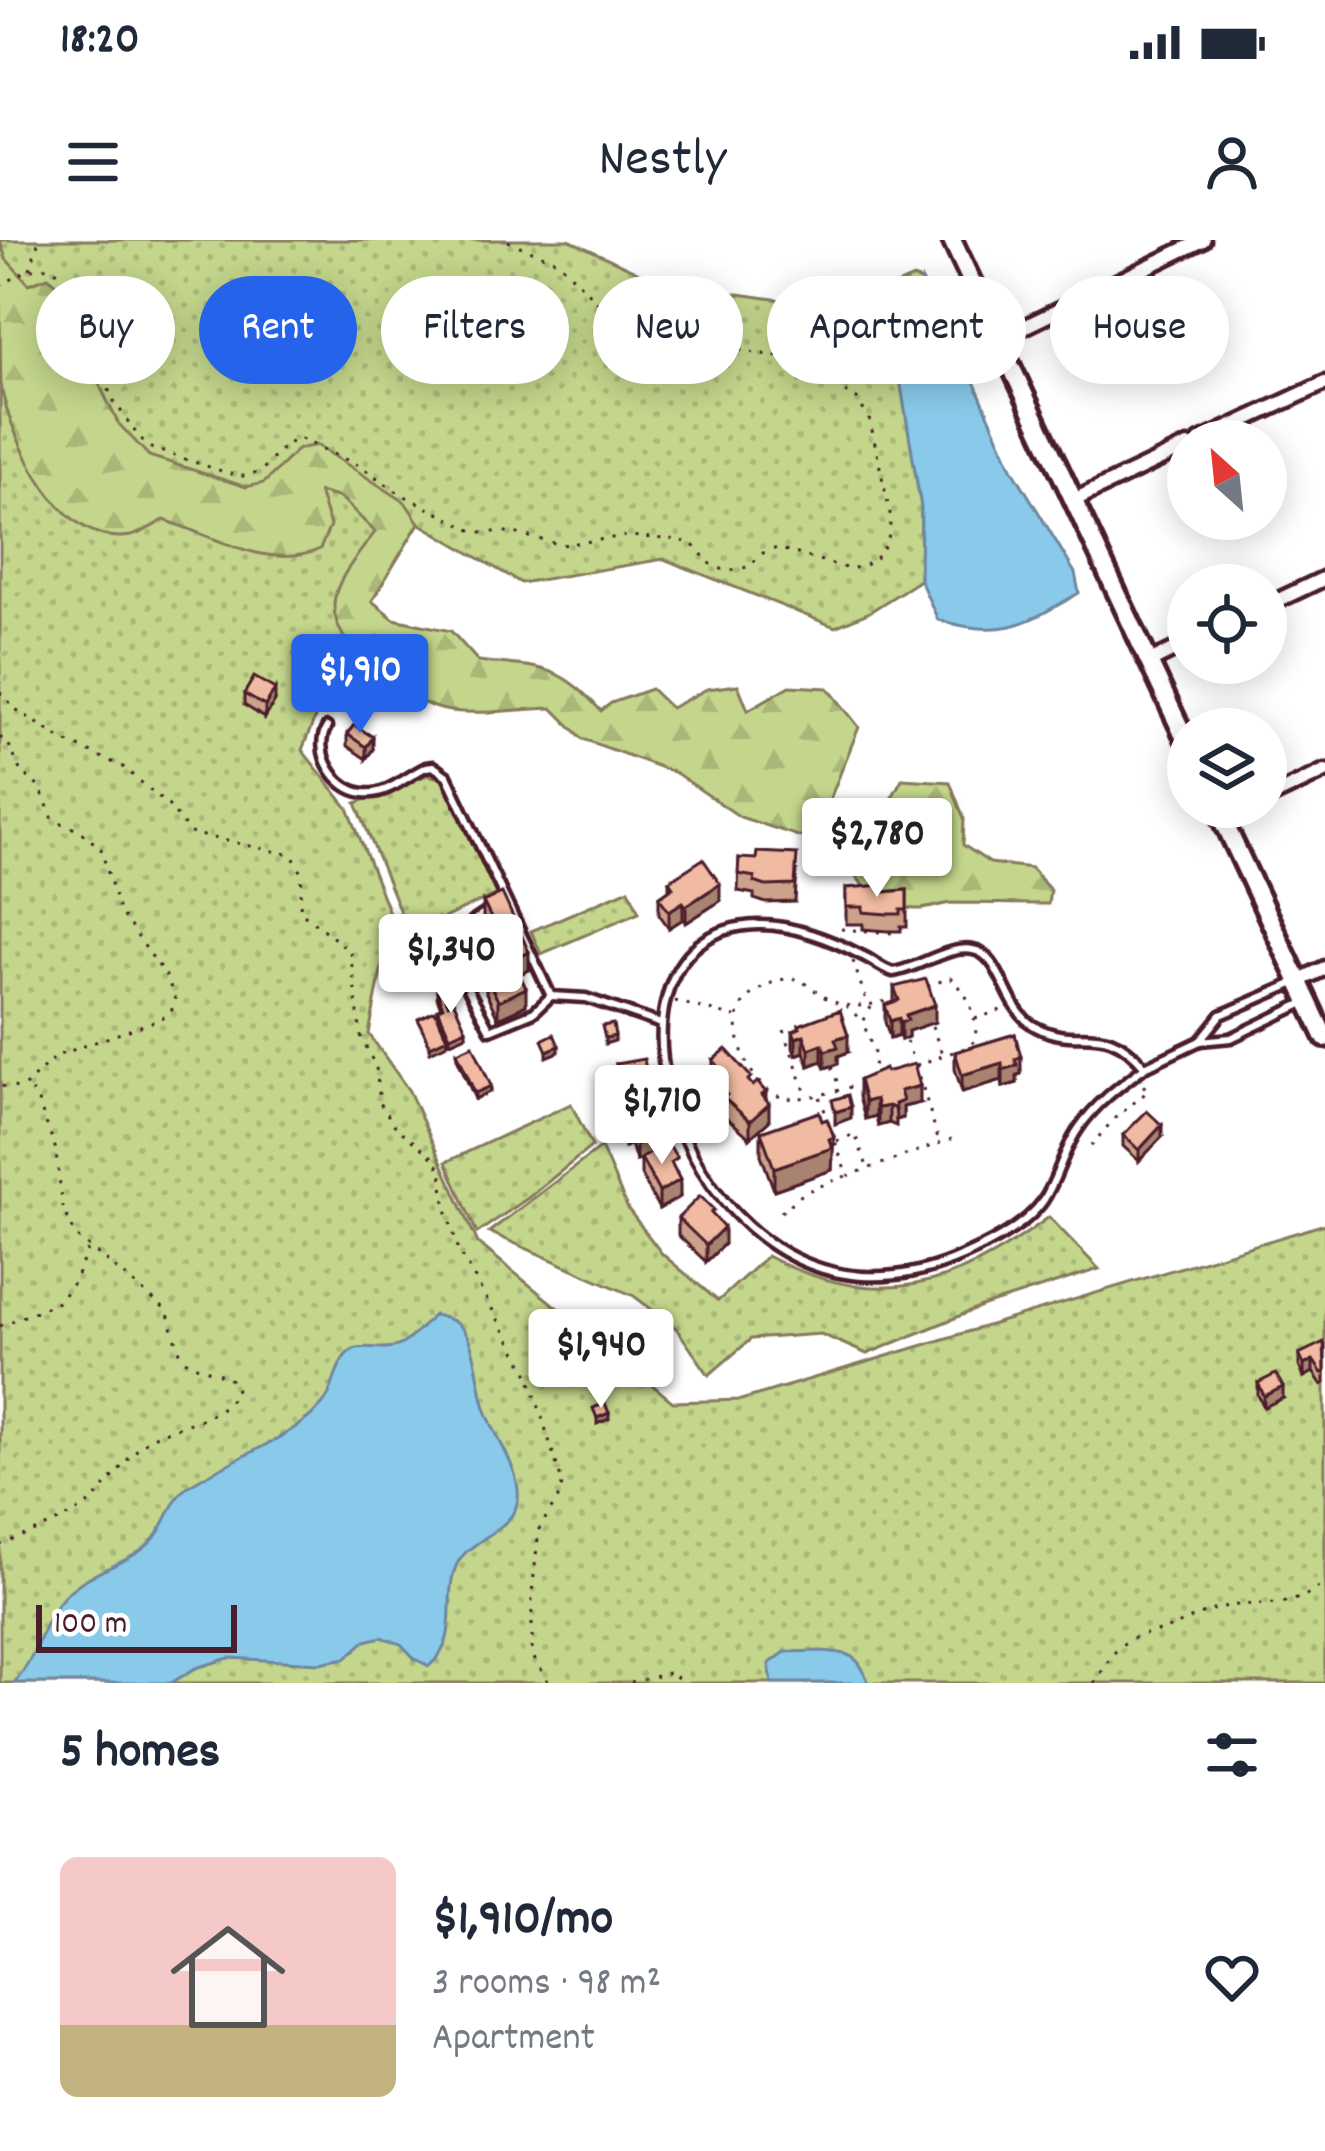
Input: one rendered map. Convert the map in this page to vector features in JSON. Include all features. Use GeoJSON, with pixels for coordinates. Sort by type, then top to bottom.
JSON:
{"type":"FeatureCollection","features":[{"type":"Feature","properties":{"kind":"main road"},"geometry":{"type":"LineString","coordinates":[[952,240],[969,276]]}},
{"type":"Feature","properties":{"kind":"main road"},"geometry":{"type":"LineString","coordinates":[[1020,384],[1171,708]]}},
{"type":"Feature","properties":{"kind":"main road"},"geometry":{"type":"LineString","coordinates":[[1227,828],[1298,981],[1314,1004],[1325,1038]]}},
{"type":"Feature","properties":{"kind":"street"},"geometry":{"type":"LineString","coordinates":[[1026,326],[1203,240]]}},
{"type":"Feature","properties":{"kind":"street"},"geometry":{"type":"LineString","coordinates":[[1245,420],[1325,383]]}},
{"type":"Feature","properties":{"kind":"street"},"geometry":{"type":"LineString","coordinates":[[1074,500],[1167,456]]}},
{"type":"Feature","properties":{"kind":"street"},"geometry":{"type":"LineString","coordinates":[[1287,596],[1325,578]]}},
{"type":"Feature","properties":{"kind":"street"},"geometry":{"type":"LineString","coordinates":[[1149,662],[1167,653]]}},
{"type":"Feature","properties":{"kind":"street"},"geometry":{"type":"LineString","coordinates":[[1287,789],[1325,771]]}},
{"type":"Feature","properties":{"kind":"street"},"geometry":{"type":"LineString","coordinates":[[1298,981],[1325,968]]}},
{"type":"Feature","properties":{"kind":"lane"},"geometry":{"type":"LineString","coordinates":[[327,727],[320,742],[326,762],[341,782],[364,794],[426,767],[441,770],[464,806],[551,996]]}},
{"type":"Feature","properties":{"kind":"lane"},"geometry":{"type":"LineString","coordinates":[[482,952],[472,922],[507,902]]}},
{"type":"Feature","properties":{"kind":"lane"},"geometry":{"type":"LineString","coordinates":[[1145,1066],[1113,1039],[1035,1028],[1014,1009],[990,959],[973,950],[892,972],[866,956],[793,929],[752,924],[718,934],[696,948],[677,971],[661,1024],[674,1113],[707,1181],[732,1212],[776,1246],[808,1263],[846,1274],[887,1276],[928,1269],[998,1237],[1040,1205],[1079,1127],[1145,1066],[1200,1041],[1231,1038],[1314,1004]]}},
{"type":"Feature","properties":{"kind":"lane"},"geometry":{"type":"LineString","coordinates":[[1200,1041],[1221,1015],[1298,981]]}},
{"type":"Feature","properties":{"kind":"lane"},"geometry":{"type":"LineString","coordinates":[[466,985],[490,1030],[534,1012],[551,996],[586,998],[661,1024]]}},
{"type":"Feature","properties":{"kind":"path"},"geometry":{"type":"LineString","coordinates":[[29,270],[39,240]]}},
{"type":"Feature","properties":{"kind":"path"},"geometry":{"type":"LineString","coordinates":[[0,286],[42,266],[60,274],[100,354],[113,401],[138,436],[157,450],[237,476],[251,477],[263,471],[290,441],[301,439],[361,466],[399,493],[475,532],[510,532],[562,544],[627,536],[679,540],[692,544],[711,564],[726,571],[748,567],[770,549],[790,550],[810,561],[849,569],[864,566],[879,555],[888,540],[891,518],[882,467],[868,414],[849,392],[800,381],[777,356],[742,351],[700,322],[658,309],[598,303],[549,256],[505,240]]}},
{"type":"Feature","properties":{"kind":"path"},"geometry":{"type":"LineString","coordinates":[[0,692],[17,710],[63,740],[123,767],[165,802],[190,833],[292,855],[302,873],[299,911],[350,951],[361,1036],[376,1068],[380,1102],[401,1133],[441,1170],[459,1251],[528,1372],[562,1481],[561,1493],[539,1529],[532,1593],[530,1646],[538,1670],[549,1683]]}},
{"type":"Feature","properties":{"kind":"path"},"geometry":{"type":"LineString","coordinates":[[0,737],[20,770],[40,788],[53,819],[82,832],[101,849],[124,921],[166,976],[176,999],[168,1016],[56,1057],[27,1086],[0,1086]]}},
{"type":"Feature","properties":{"kind":"path"},"geometry":{"type":"LineString","coordinates":[[845,941],[840,926],[893,933]]}},
{"type":"Feature","properties":{"kind":"path"},"geometry":{"type":"LineString","coordinates":[[852,958],[869,1005],[863,1022]]}},
{"type":"Feature","properties":{"kind":"path"},"geometry":{"type":"LineString","coordinates":[[845,1005],[869,1005],[950,977],[963,989],[977,1032],[971,1045],[943,1055],[807,1099],[781,1098],[762,1085],[742,1053],[737,1017],[751,994],[789,979],[801,980],[845,1005],[863,1022],[876,1060],[893,1071]]}},
{"type":"Feature","properties":{"kind":"path"},"geometry":{"type":"LineString","coordinates":[[665,999],[737,1017]]}},
{"type":"Feature","properties":{"kind":"path"},"geometry":{"type":"LineString","coordinates":[[974,1019],[1001,1010]]}},
{"type":"Feature","properties":{"kind":"path"},"geometry":{"type":"LineString","coordinates":[[932,1026],[943,1055]]}},
{"type":"Feature","properties":{"kind":"path"},"geometry":{"type":"LineString","coordinates":[[784,1030],[807,1099]]}},
{"type":"Feature","properties":{"kind":"path"},"geometry":{"type":"LineString","coordinates":[[906,1041],[940,1144]]}},
{"type":"Feature","properties":{"kind":"path"},"geometry":{"type":"LineString","coordinates":[[869,1079],[876,1060]]}},
{"type":"Feature","properties":{"kind":"path"},"geometry":{"type":"LineString","coordinates":[[832,1067],[840,1088]]}},
{"type":"Feature","properties":{"kind":"path"},"geometry":{"type":"LineString","coordinates":[[1091,1146],[1148,1091],[1135,1074]]}},
{"type":"Feature","properties":{"kind":"path"},"geometry":{"type":"LineString","coordinates":[[0,1545],[84,1507],[147,1441],[222,1409],[236,1394],[228,1377],[195,1367],[183,1358],[167,1311],[76,1236],[63,1207],[55,1147],[38,1101],[27,1086]]}},
{"type":"Feature","properties":{"kind":"path"},"geometry":{"type":"LineString","coordinates":[[819,1095],[847,1176]]}},
{"type":"Feature","properties":{"kind":"path"},"geometry":{"type":"LineString","coordinates":[[835,1141],[856,1134],[868,1169]]}},
{"type":"Feature","properties":{"kind":"path"},"geometry":{"type":"LineString","coordinates":[[781,1212],[805,1192],[952,1139]]}},
{"type":"Feature","properties":{"kind":"path"},"geometry":{"type":"LineString","coordinates":[[0,1326],[58,1302],[74,1282],[88,1248]]}},
{"type":"Feature","properties":{"kind":"path"},"geometry":{"type":"LineString","coordinates":[[1094,1683],[1111,1657],[1132,1638],[1232,1606],[1289,1604],[1325,1582]]}},
{"type":"Feature","properties":{"kind":"path"},"geometry":{"type":"LineString","coordinates":[[631,1683],[672,1672],[680,1682]]}},
{"type":"Feature","properties":{"kind":"green space"},"geometry":{"type":"Polygon","coordinates":[[[0,240],[569,240],[646,276],[593,276],[593,384],[743,384],[743,295],[767,298],[767,384],[901,384],[921,507],[920,580],[868,613],[835,627],[664,559],[521,583],[419,523],[345,644],[302,750],[348,808],[391,918],[369,1034],[409,1091],[478,1243],[673,1402],[741,1400],[1325,1224],[1325,1683],[0,1683],[0,240]]]}},
{"type":"Feature","properties":{"kind":"green space"},"geometry":{"type":"Polygon","coordinates":[[[0,240],[6,259],[29,284],[36,281],[36,384],[99,384],[118,423],[149,456],[246,487],[264,483],[298,449],[317,445],[405,502],[419,523],[372,601],[394,619],[451,631],[478,661],[559,675],[601,711],[651,689],[671,708],[707,689],[738,685],[748,710],[790,686],[828,688],[859,727],[813,841],[740,817],[676,773],[583,739],[552,708],[450,711],[394,687],[359,657],[337,622],[334,604],[339,585],[375,532],[341,498],[319,492],[330,526],[320,549],[301,555],[242,549],[164,520],[131,536],[106,535],[83,526],[62,509],[29,462],[1,388],[0,240]]]}},
{"type":"Feature","properties":{"kind":"green space"},"geometry":{"type":"Polygon","coordinates":[[[427,775],[441,778],[446,785],[496,894],[409,934],[356,803],[427,775]]]}},
{"type":"Feature","properties":{"kind":"green space"},"geometry":{"type":"Polygon","coordinates":[[[902,779],[950,782],[964,819],[963,845],[990,863],[1031,868],[1050,890],[1048,904],[952,903],[915,909],[881,900],[868,891],[850,866],[841,817],[879,828],[902,779]]]}},
{"type":"Feature","properties":{"kind":"green space"},"geometry":{"type":"Polygon","coordinates":[[[629,889],[639,912],[541,954],[531,931],[629,889]]]}},
{"type":"Feature","properties":{"kind":"green space"},"geometry":{"type":"Polygon","coordinates":[[[571,1104],[592,1146],[477,1233],[446,1162],[571,1104]]]}},
{"type":"Feature","properties":{"kind":"green space"},"geometry":{"type":"Polygon","coordinates":[[[601,1147],[628,1209],[662,1254],[718,1301],[767,1256],[844,1284],[879,1287],[947,1276],[981,1261],[1049,1217],[1099,1269],[984,1306],[867,1354],[821,1334],[751,1339],[709,1375],[676,1328],[634,1296],[489,1232],[601,1147]]]}},
{"type":"Feature","properties":{"kind":"water"},"geometry":{"type":"Polygon","coordinates":[[[975,384],[1013,470],[1075,573],[1079,593],[1012,626],[980,628],[938,620],[920,580],[921,507],[901,385],[975,384]]]}},
{"type":"Feature","properties":{"kind":"water"},"geometry":{"type":"Polygon","coordinates":[[[434,1315],[456,1323],[469,1340],[484,1404],[511,1463],[518,1499],[509,1519],[457,1564],[449,1631],[429,1666],[401,1644],[382,1637],[365,1641],[346,1658],[320,1663],[229,1658],[196,1668],[171,1683],[14,1683],[65,1596],[149,1544],[183,1491],[311,1416],[327,1398],[348,1353],[400,1345],[434,1315]]]}},
{"type":"Feature","properties":{"kind":"water"},"geometry":{"type":"Polygon","coordinates":[[[822,1651],[852,1657],[868,1683],[772,1683],[769,1664],[785,1652],[822,1651]]]}},
{"type":"Feature","properties":{"kind":"building"},"geometry":{"type":"Polygon","coordinates":[[[254,677],[275,689],[265,706],[244,694],[254,677]]]}},
{"type":"Feature","properties":{"kind":"building"},"geometry":{"type":"Polygon","coordinates":[[[301,695],[309,699],[303,712],[295,708],[301,695]]]}},
{"type":"Feature","properties":{"kind":"building"},"geometry":{"type":"Polygon","coordinates":[[[354,725],[373,737],[366,747],[347,734],[354,725]]]}},
{"type":"Feature","properties":{"kind":"building"},"geometry":{"type":"Polygon","coordinates":[[[757,852],[797,854],[795,885],[766,886],[754,882],[755,877],[738,874],[739,858],[756,859],[757,852]]]}},
{"type":"Feature","properties":{"kind":"building"},"geometry":{"type":"Polygon","coordinates":[[[703,859],[720,884],[669,911],[659,897],[673,887],[669,881],[703,859]]]}},
{"type":"Feature","properties":{"kind":"building"},"geometry":{"type":"Polygon","coordinates":[[[883,885],[883,892],[907,890],[907,910],[888,914],[846,907],[846,888],[883,885]]]}},
{"type":"Feature","properties":{"kind":"building"},"geometry":{"type":"Polygon","coordinates":[[[502,893],[529,952],[512,961],[483,902],[502,893]]]}},
{"type":"Feature","properties":{"kind":"building"},"geometry":{"type":"Polygon","coordinates":[[[457,931],[457,937],[434,947],[434,940],[457,931]]]}},
{"type":"Feature","properties":{"kind":"building"},"geometry":{"type":"Polygon","coordinates":[[[435,956],[442,974],[435,977],[428,959],[435,956]]]}},
{"type":"Feature","properties":{"kind":"building"},"geometry":{"type":"Polygon","coordinates":[[[514,962],[526,988],[498,1001],[486,975],[514,962]]]}},
{"type":"Feature","properties":{"kind":"building"},"geometry":{"type":"Polygon","coordinates":[[[926,979],[935,1005],[906,1015],[908,1020],[901,1023],[899,1018],[890,1021],[885,1005],[899,1000],[894,987],[926,979]]]}},
{"type":"Feature","properties":{"kind":"building"},"geometry":{"type":"Polygon","coordinates":[[[442,989],[448,1004],[454,1002],[466,1029],[450,1036],[438,1009],[443,1007],[437,991],[442,989]]]}},
{"type":"Feature","properties":{"kind":"building"},"geometry":{"type":"Polygon","coordinates":[[[840,1010],[848,1035],[835,1039],[838,1047],[825,1051],[822,1044],[809,1049],[804,1035],[796,1038],[793,1031],[799,1025],[840,1010]]]}},
{"type":"Feature","properties":{"kind":"building"},"geometry":{"type":"Polygon","coordinates":[[[435,1011],[447,1038],[430,1046],[418,1019],[435,1011]]]}},
{"type":"Feature","properties":{"kind":"building"},"geometry":{"type":"Polygon","coordinates":[[[613,1024],[615,1036],[605,1038],[602,1026],[613,1024]]]}},
{"type":"Feature","properties":{"kind":"building"},"geometry":{"type":"Polygon","coordinates":[[[554,1034],[559,1046],[547,1051],[542,1040],[554,1034]]]}},
{"type":"Feature","properties":{"kind":"building"},"geometry":{"type":"Polygon","coordinates":[[[1015,1034],[1021,1057],[1015,1059],[1017,1065],[1003,1070],[1002,1063],[962,1075],[955,1052],[1015,1034]]]}},
{"type":"Feature","properties":{"kind":"building"},"geometry":{"type":"Polygon","coordinates":[[[473,1045],[491,1086],[475,1093],[457,1052],[473,1045]]]}},
{"type":"Feature","properties":{"kind":"building"},"geometry":{"type":"Polygon","coordinates":[[[726,1049],[751,1077],[753,1086],[757,1082],[766,1092],[762,1095],[769,1104],[750,1121],[724,1098],[727,1095],[715,1081],[725,1073],[713,1060],[726,1049]]]}},
{"type":"Feature","properties":{"kind":"building"},"geometry":{"type":"Polygon","coordinates":[[[644,1059],[647,1076],[639,1078],[642,1095],[621,1099],[618,1082],[611,1083],[609,1073],[617,1072],[616,1064],[644,1059]]]}},
{"type":"Feature","properties":{"kind":"building"},"geometry":{"type":"Polygon","coordinates":[[[914,1064],[920,1086],[900,1091],[903,1101],[895,1104],[896,1109],[878,1108],[876,1099],[865,1102],[859,1080],[914,1064]]]}},
{"type":"Feature","properties":{"kind":"building"},"geometry":{"type":"Polygon","coordinates":[[[848,1095],[851,1107],[835,1112],[832,1100],[848,1095]]]}},
{"type":"Feature","properties":{"kind":"building"},"geometry":{"type":"Polygon","coordinates":[[[653,1102],[658,1117],[650,1120],[656,1137],[636,1144],[631,1127],[625,1130],[621,1119],[627,1117],[625,1111],[653,1102]]]}},
{"type":"Feature","properties":{"kind":"building"},"geometry":{"type":"Polygon","coordinates":[[[1147,1111],[1162,1125],[1139,1150],[1123,1135],[1147,1111]]]}},
{"type":"Feature","properties":{"kind":"building"},"geometry":{"type":"Polygon","coordinates":[[[819,1112],[834,1137],[829,1139],[832,1148],[774,1168],[761,1132],[819,1112]]]}},
{"type":"Feature","properties":{"kind":"building"},"geometry":{"type":"Polygon","coordinates":[[[668,1143],[677,1158],[671,1162],[680,1180],[659,1192],[641,1158],[668,1143]]]}},
{"type":"Feature","properties":{"kind":"building"},"geometry":{"type":"Polygon","coordinates":[[[700,1196],[724,1227],[706,1245],[678,1218],[700,1196]]]}},
{"type":"Feature","properties":{"kind":"building"},"geometry":{"type":"Polygon","coordinates":[[[1324,1342],[1322,1373],[1313,1360],[1304,1365],[1299,1354],[1324,1342]]]}},
{"type":"Feature","properties":{"kind":"building"},"geometry":{"type":"Polygon","coordinates":[[[1276,1374],[1283,1387],[1264,1396],[1258,1383],[1276,1374]]]}},
{"type":"Feature","properties":{"kind":"building"},"geometry":{"type":"Polygon","coordinates":[[[605,1403],[609,1413],[597,1418],[593,1408],[605,1403]]]}}]}
